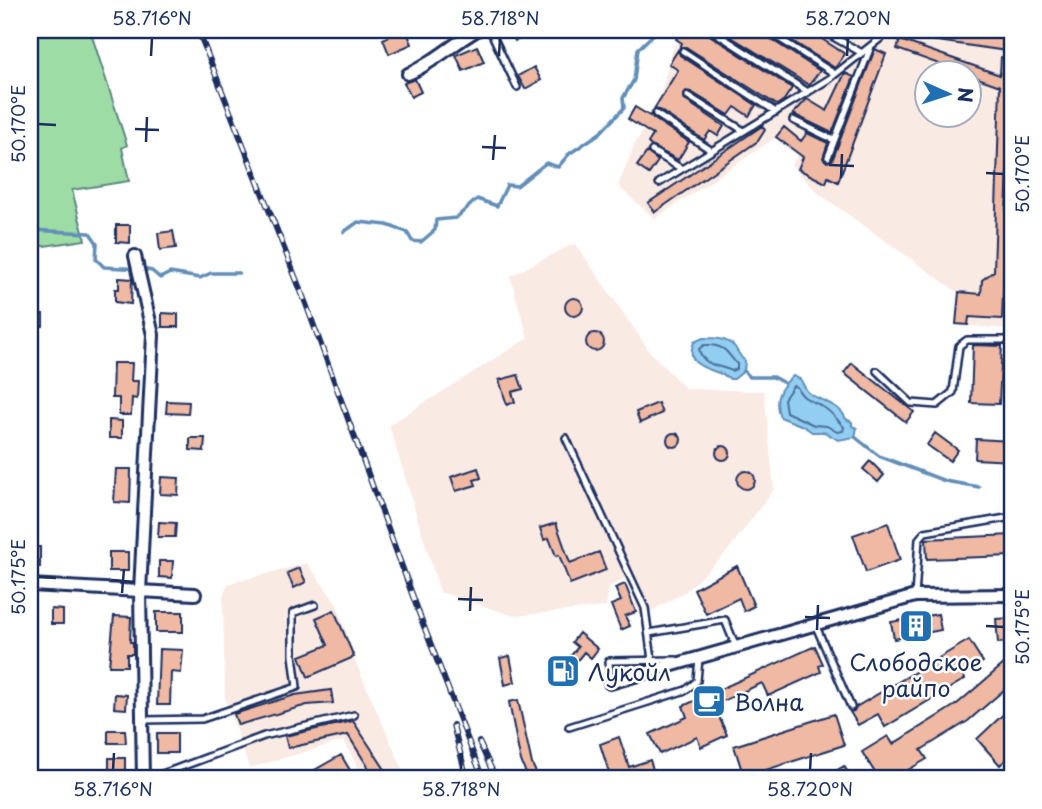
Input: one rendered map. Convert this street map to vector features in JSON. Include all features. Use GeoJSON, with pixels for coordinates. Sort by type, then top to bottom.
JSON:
{"type":"FeatureCollection","features":[{"type":"Feature","properties":{"kind":"street"},"geometry":{"type":"LineString","coordinates":[[408,75],[429,64],[476,30]]}},
{"type":"Feature","properties":{"kind":"street"},"geometry":{"type":"LineString","coordinates":[[135,256],[153,335],[140,591],[143,779]]}},
{"type":"Feature","properties":{"kind":"street"},"geometry":{"type":"LineString","coordinates":[[30,585],[195,594]]}},
{"type":"Feature","properties":{"kind":"street"},"geometry":{"type":"LineString","coordinates":[[610,683],[915,596],[1012,595]]}},
{"type":"Feature","properties":{"kind":"lane"},"geometry":{"type":"LineString","coordinates":[[490,30],[517,87]]}},
{"type":"Feature","properties":{"kind":"lane"},"geometry":{"type":"LineString","coordinates":[[711,30],[808,92]]}},
{"type":"Feature","properties":{"kind":"lane"},"geometry":{"type":"LineString","coordinates":[[765,30],[835,74]]}},
{"type":"Feature","properties":{"kind":"lane"},"geometry":{"type":"LineString","coordinates":[[821,30],[862,53]]}},
{"type":"Feature","properties":{"kind":"lane"},"geometry":{"type":"LineString","coordinates":[[659,183],[835,74],[871,46],[885,30]]}},
{"type":"Feature","properties":{"kind":"lane"},"geometry":{"type":"LineString","coordinates":[[828,157],[871,46]]}},
{"type":"Feature","properties":{"kind":"lane"},"geometry":{"type":"LineString","coordinates":[[683,51],[776,112]]}},
{"type":"Feature","properties":{"kind":"lane"},"geometry":{"type":"LineString","coordinates":[[688,96],[744,131]]}},
{"type":"Feature","properties":{"kind":"lane"},"geometry":{"type":"LineString","coordinates":[[656,114],[712,151]]}},
{"type":"Feature","properties":{"kind":"lane"},"geometry":{"type":"LineString","coordinates":[[793,120],[834,140]]}},
{"type":"Feature","properties":{"kind":"lane"},"geometry":{"type":"LineString","coordinates":[[652,151],[682,169]]}},
{"type":"Feature","properties":{"kind":"lane"},"geometry":{"type":"LineString","coordinates":[[1007,429],[1012,276]]}},
{"type":"Feature","properties":{"kind":"lane"},"geometry":{"type":"LineString","coordinates":[[877,371],[911,403],[937,405],[953,392],[959,346],[967,340],[1010,340]]}},
{"type":"Feature","properties":{"kind":"lane"},"geometry":{"type":"LineString","coordinates":[[566,438],[645,608],[652,660]]}},
{"type":"Feature","properties":{"kind":"lane"},"geometry":{"type":"LineString","coordinates":[[915,596],[919,540],[925,532],[1012,517]]}},
{"type":"Feature","properties":{"kind":"lane"},"geometry":{"type":"LineString","coordinates":[[142,720],[202,719],[297,687],[293,655],[293,613],[315,605]]}},
{"type":"Feature","properties":{"kind":"lane"},"geometry":{"type":"LineString","coordinates":[[649,634],[725,620],[736,647]]}},
{"type":"Feature","properties":{"kind":"lane"},"geometry":{"type":"LineString","coordinates":[[815,624],[851,707]]}},
{"type":"Feature","properties":{"kind":"lane"},"geometry":{"type":"LineString","coordinates":[[569,727],[686,690],[697,681],[696,659],[609,661],[610,683]]}},
{"type":"Feature","properties":{"kind":"lane"},"geometry":{"type":"LineString","coordinates":[[149,779],[264,736],[354,715]]}},
{"type":"Feature","properties":{"kind":"shaded area"},"geometry":{"type":"Polygon","coordinates":[[[683,30],[1012,30],[1004,329],[959,325],[959,293],[819,194],[791,165],[799,154],[778,136],[655,219],[618,186],[634,145],[657,108],[672,51],[683,30]]]}},
{"type":"Feature","properties":{"kind":"shaded area"},"geometry":{"type":"Polygon","coordinates":[[[575,243],[650,352],[686,389],[764,391],[774,489],[727,552],[685,592],[641,617],[626,578],[609,587],[606,607],[514,616],[440,592],[389,425],[528,338],[510,276],[575,243]]]}},
{"type":"Feature","properties":{"kind":"shaded area"},"geometry":{"type":"Polygon","coordinates":[[[307,563],[337,604],[355,661],[407,779],[365,779],[343,741],[249,768],[225,698],[223,596],[228,584],[307,563]]]}},
{"type":"Feature","properties":{"kind":"green space"},"geometry":{"type":"Polygon","coordinates":[[[30,30],[90,30],[127,145],[122,148],[129,181],[72,190],[85,240],[30,248],[30,30]]]}},
{"type":"Feature","properties":{"kind":"water"},"geometry":{"type":"Polygon","coordinates":[[[703,338],[731,343],[745,361],[744,371],[730,379],[697,364],[692,351],[694,342],[703,338]]]}},
{"type":"Feature","properties":{"kind":"water"},"geometry":{"type":"Polygon","coordinates":[[[793,376],[800,379],[809,393],[839,409],[846,419],[852,422],[852,426],[857,428],[855,437],[838,440],[824,432],[812,432],[780,417],[777,400],[784,385],[793,376]]]}},
{"type":"Feature","properties":{"kind":"building"},"geometry":{"type":"Polygon","coordinates":[[[406,30],[412,44],[389,54],[383,39],[406,30]]]}},
{"type":"Feature","properties":{"kind":"building"},"geometry":{"type":"Polygon","coordinates":[[[511,30],[542,30],[515,41],[511,30]]]}},
{"type":"Feature","properties":{"kind":"building"},"geometry":{"type":"Polygon","coordinates":[[[683,30],[706,30],[708,34],[792,88],[777,105],[686,47],[680,47],[682,43],[676,39],[683,30]]]}},
{"type":"Feature","properties":{"kind":"building"},"geometry":{"type":"Polygon","coordinates":[[[720,30],[761,30],[763,34],[820,71],[809,85],[720,30]]]}},
{"type":"Feature","properties":{"kind":"building"},"geometry":{"type":"Polygon","coordinates":[[[775,30],[808,30],[845,54],[835,68],[775,30]]]}},
{"type":"Feature","properties":{"kind":"building"},"geometry":{"type":"Polygon","coordinates":[[[925,30],[1010,31],[1007,51],[923,39],[925,30]]]}},
{"type":"Feature","properties":{"kind":"building"},"geometry":{"type":"Polygon","coordinates":[[[900,40],[957,60],[928,60],[897,49],[900,40]]]}},
{"type":"Feature","properties":{"kind":"building"},"geometry":{"type":"Polygon","coordinates":[[[477,46],[484,62],[463,71],[456,55],[477,46]]]}},
{"type":"Feature","properties":{"kind":"building"},"geometry":{"type":"Polygon","coordinates":[[[875,49],[886,54],[838,182],[828,177],[826,183],[798,169],[803,157],[776,137],[784,127],[801,141],[807,133],[828,143],[823,158],[827,162],[832,161],[875,49]]]}},
{"type":"Feature","properties":{"kind":"building"},"geometry":{"type":"Polygon","coordinates":[[[678,50],[680,55],[756,105],[749,116],[735,107],[729,115],[686,91],[683,95],[685,100],[724,126],[718,136],[710,131],[704,140],[654,109],[678,70],[669,64],[678,50]]]}},
{"type":"Feature","properties":{"kind":"building"},"geometry":{"type":"Polygon","coordinates":[[[1001,57],[1010,58],[1002,319],[969,317],[968,325],[956,324],[959,292],[981,294],[982,280],[994,271],[1000,86],[982,80],[982,69],[1000,75],[1001,57]]]}},
{"type":"Feature","properties":{"kind":"building"},"geometry":{"type":"Polygon","coordinates":[[[534,67],[541,80],[525,89],[518,76],[534,67]]]}},
{"type":"Feature","properties":{"kind":"building"},"geometry":{"type":"Polygon","coordinates":[[[845,73],[854,77],[832,133],[793,114],[807,99],[827,111],[845,73]]]}},
{"type":"Feature","properties":{"kind":"building"},"geometry":{"type":"Polygon","coordinates":[[[415,79],[421,92],[411,97],[404,83],[415,79]]]}},
{"type":"Feature","properties":{"kind":"building"},"geometry":{"type":"Polygon","coordinates":[[[635,107],[650,116],[651,114],[689,142],[678,160],[651,146],[648,143],[653,135],[628,119],[635,107]]]}},
{"type":"Feature","properties":{"kind":"building"},"geometry":{"type":"Polygon","coordinates":[[[762,126],[765,130],[758,141],[655,212],[648,203],[762,126]]]}},
{"type":"Feature","properties":{"kind":"building"},"geometry":{"type":"Polygon","coordinates":[[[647,152],[658,161],[649,174],[637,166],[647,152]]]}},
{"type":"Feature","properties":{"kind":"building"},"geometry":{"type":"Polygon","coordinates":[[[116,225],[130,225],[130,243],[116,242],[116,225]]]}},
{"type":"Feature","properties":{"kind":"building"},"geometry":{"type":"Polygon","coordinates":[[[173,231],[176,248],[160,250],[158,233],[173,231]]]}},
{"type":"Feature","properties":{"kind":"building"},"geometry":{"type":"Polygon","coordinates":[[[30,265],[39,265],[38,289],[30,289],[30,265]]]}},
{"type":"Feature","properties":{"kind":"building"},"geometry":{"type":"Polygon","coordinates":[[[119,278],[132,279],[131,304],[115,302],[115,289],[119,289],[119,278]]]}},
{"type":"Feature","properties":{"kind":"building"},"geometry":{"type":"Polygon","coordinates":[[[574,298],[580,301],[583,307],[580,313],[574,316],[568,313],[565,307],[568,301],[574,298]]]}},
{"type":"Feature","properties":{"kind":"building"},"geometry":{"type":"Polygon","coordinates":[[[30,313],[43,314],[43,326],[30,326],[30,313]]]}},
{"type":"Feature","properties":{"kind":"building"},"geometry":{"type":"Polygon","coordinates":[[[162,313],[178,314],[178,327],[162,327],[162,313]]]}},
{"type":"Feature","properties":{"kind":"building"},"geometry":{"type":"Polygon","coordinates":[[[595,333],[601,336],[604,342],[601,348],[595,351],[589,348],[586,342],[589,336],[595,333]]]}},
{"type":"Feature","properties":{"kind":"building"},"geometry":{"type":"Polygon","coordinates":[[[973,345],[1002,346],[999,404],[971,403],[973,345]]]}},
{"type":"Feature","properties":{"kind":"building"},"geometry":{"type":"Polygon","coordinates":[[[113,363],[132,363],[131,381],[138,381],[137,399],[132,398],[131,415],[119,415],[119,398],[112,398],[113,363]]]}},
{"type":"Feature","properties":{"kind":"building"},"geometry":{"type":"Polygon","coordinates":[[[852,363],[914,412],[906,422],[844,373],[852,363]]]}},
{"type":"Feature","properties":{"kind":"building"},"geometry":{"type":"Polygon","coordinates":[[[518,375],[523,389],[512,392],[515,402],[507,405],[499,380],[518,375]]]}},
{"type":"Feature","properties":{"kind":"building"},"geometry":{"type":"Polygon","coordinates":[[[167,401],[189,402],[188,414],[166,413],[167,401]]]}},
{"type":"Feature","properties":{"kind":"building"},"geometry":{"type":"Polygon","coordinates":[[[658,403],[662,413],[640,423],[636,412],[658,403]]]}},
{"type":"Feature","properties":{"kind":"building"},"geometry":{"type":"Polygon","coordinates":[[[109,420],[122,421],[122,438],[109,438],[109,420]]]}},
{"type":"Feature","properties":{"kind":"building"},"geometry":{"type":"Polygon","coordinates":[[[674,433],[679,435],[679,445],[674,447],[669,445],[667,440],[669,435],[674,433]]]}},
{"type":"Feature","properties":{"kind":"building"},"geometry":{"type":"Polygon","coordinates":[[[935,433],[958,450],[950,461],[927,445],[935,433]]]}},
{"type":"Feature","properties":{"kind":"building"},"geometry":{"type":"Polygon","coordinates":[[[190,438],[205,438],[204,451],[190,450],[190,438]]]}},
{"type":"Feature","properties":{"kind":"building"},"geometry":{"type":"Polygon","coordinates":[[[976,439],[1012,441],[1012,461],[975,459],[976,439]]]}},
{"type":"Feature","properties":{"kind":"building"},"geometry":{"type":"Polygon","coordinates":[[[723,446],[728,448],[728,458],[723,460],[718,458],[716,453],[718,448],[723,446]]]}},
{"type":"Feature","properties":{"kind":"building"},"geometry":{"type":"Polygon","coordinates":[[[870,461],[884,475],[878,482],[863,469],[870,461]]]}},
{"type":"Feature","properties":{"kind":"building"},"geometry":{"type":"Polygon","coordinates":[[[478,468],[481,478],[474,480],[476,485],[456,491],[451,477],[478,468]]]}},
{"type":"Feature","properties":{"kind":"building"},"geometry":{"type":"Polygon","coordinates":[[[116,469],[131,469],[130,503],[114,502],[116,469]]]}},
{"type":"Feature","properties":{"kind":"building"},"geometry":{"type":"Polygon","coordinates":[[[746,471],[752,474],[755,480],[752,486],[746,489],[740,486],[737,480],[740,474],[746,471]]]}},
{"type":"Feature","properties":{"kind":"building"},"geometry":{"type":"Polygon","coordinates":[[[161,477],[179,478],[178,495],[160,494],[161,477]]]}},
{"type":"Feature","properties":{"kind":"building"},"geometry":{"type":"Polygon","coordinates":[[[159,522],[176,523],[175,537],[158,537],[159,522]]]}},
{"type":"Feature","properties":{"kind":"building"},"geometry":{"type":"Polygon","coordinates":[[[556,523],[570,563],[599,552],[606,570],[570,584],[559,555],[556,556],[549,538],[544,540],[540,528],[556,523]]]}},
{"type":"Feature","properties":{"kind":"building"},"geometry":{"type":"Polygon","coordinates":[[[888,523],[900,560],[866,572],[853,535],[888,523]]]}},
{"type":"Feature","properties":{"kind":"building"},"geometry":{"type":"Polygon","coordinates":[[[1012,535],[1012,556],[927,559],[926,539],[1012,535]]]}},
{"type":"Feature","properties":{"kind":"building"},"geometry":{"type":"Polygon","coordinates":[[[30,547],[40,547],[40,567],[30,566],[30,547]]]}},
{"type":"Feature","properties":{"kind":"building"},"geometry":{"type":"Polygon","coordinates":[[[109,552],[128,552],[128,571],[109,571],[109,552]]]}},
{"type":"Feature","properties":{"kind":"building"},"geometry":{"type":"Polygon","coordinates":[[[159,561],[173,561],[172,578],[159,577],[159,561]]]}},
{"type":"Feature","properties":{"kind":"building"},"geometry":{"type":"Polygon","coordinates":[[[737,566],[754,606],[744,611],[739,598],[706,614],[694,589],[737,566]]]}},
{"type":"Feature","properties":{"kind":"building"},"geometry":{"type":"Polygon","coordinates":[[[299,568],[306,582],[294,588],[287,573],[299,568]]]}},
{"type":"Feature","properties":{"kind":"building"},"geometry":{"type":"Polygon","coordinates":[[[625,584],[636,612],[625,616],[630,626],[621,630],[611,605],[621,601],[615,588],[625,584]]]}},
{"type":"Feature","properties":{"kind":"building"},"geometry":{"type":"Polygon","coordinates":[[[51,609],[63,610],[63,624],[51,624],[51,609]]]}},
{"type":"Feature","properties":{"kind":"building"},"geometry":{"type":"Polygon","coordinates":[[[334,610],[354,657],[308,677],[300,656],[328,645],[316,618],[334,610]]]}},
{"type":"Feature","properties":{"kind":"building"},"geometry":{"type":"Polygon","coordinates":[[[156,612],[183,612],[183,632],[156,632],[156,612]]]}},
{"type":"Feature","properties":{"kind":"building","name":"Слободское райпо"},"geometry":{"type":"Polygon","coordinates":[[[938,614],[941,630],[894,639],[891,622],[938,614]]]}},
{"type":"Feature","properties":{"kind":"building"},"geometry":{"type":"Polygon","coordinates":[[[114,616],[131,617],[130,642],[133,642],[133,654],[127,654],[127,666],[109,666],[114,616]]]}},
{"type":"Feature","properties":{"kind":"building"},"geometry":{"type":"Polygon","coordinates":[[[1012,618],[1012,642],[998,643],[996,619],[1012,618]]]}},
{"type":"Feature","properties":{"kind":"building"},"geometry":{"type":"Polygon","coordinates":[[[579,633],[598,649],[591,658],[584,652],[571,668],[574,671],[564,683],[551,671],[562,660],[565,663],[578,647],[572,642],[579,633]]]}},
{"type":"Feature","properties":{"kind":"building"},"geometry":{"type":"Polygon","coordinates":[[[969,640],[983,662],[962,674],[965,679],[885,727],[878,714],[858,725],[850,712],[856,707],[969,640]]]}},
{"type":"Feature","properties":{"kind":"building","name":"Волна"},"geometry":{"type":"Polygon","coordinates":[[[815,646],[823,664],[819,666],[821,672],[768,696],[762,683],[714,705],[727,735],[701,747],[697,737],[660,754],[650,734],[687,717],[683,706],[815,646]]]}},
{"type":"Feature","properties":{"kind":"building"},"geometry":{"type":"Polygon","coordinates":[[[159,649],[183,650],[181,673],[171,672],[170,705],[157,705],[159,649]]]}},
{"type":"Feature","properties":{"kind":"building"},"geometry":{"type":"Polygon","coordinates":[[[510,656],[515,682],[505,685],[500,658],[510,656]]]}},
{"type":"Feature","properties":{"kind":"building"},"geometry":{"type":"Polygon","coordinates":[[[1005,663],[1012,672],[1012,683],[968,721],[921,750],[927,759],[908,770],[912,776],[906,779],[879,779],[862,752],[888,736],[893,744],[957,704],[1005,663]]]}},
{"type":"Feature","properties":{"kind":"building"},"geometry":{"type":"Polygon","coordinates":[[[331,690],[333,703],[307,705],[238,725],[234,714],[295,695],[331,690]]]}},
{"type":"Feature","properties":{"kind":"building"},"geometry":{"type":"Polygon","coordinates":[[[115,694],[127,695],[126,709],[114,708],[115,694]]]}},
{"type":"Feature","properties":{"kind":"building"},"geometry":{"type":"Polygon","coordinates":[[[518,700],[532,764],[539,779],[528,779],[520,758],[509,702],[518,700]]]}},
{"type":"Feature","properties":{"kind":"building"},"geometry":{"type":"Polygon","coordinates":[[[1012,706],[1012,754],[1000,765],[977,739],[1012,706]]]}},
{"type":"Feature","properties":{"kind":"building"},"geometry":{"type":"Polygon","coordinates":[[[834,714],[844,745],[744,777],[734,746],[834,714]]]}},
{"type":"Feature","properties":{"kind":"building"},"geometry":{"type":"Polygon","coordinates":[[[353,721],[386,771],[375,778],[348,735],[288,748],[285,736],[353,721]]]}},
{"type":"Feature","properties":{"kind":"building"},"geometry":{"type":"Polygon","coordinates":[[[108,730],[125,730],[126,743],[108,743],[108,730]]]}},
{"type":"Feature","properties":{"kind":"building"},"geometry":{"type":"Polygon","coordinates":[[[157,733],[177,733],[177,753],[157,753],[157,733]]]}},
{"type":"Feature","properties":{"kind":"building"},"geometry":{"type":"Polygon","coordinates":[[[619,737],[629,767],[650,760],[656,779],[611,779],[600,744],[619,737]]]}},
{"type":"Feature","properties":{"kind":"building"},"geometry":{"type":"Polygon","coordinates":[[[341,755],[351,772],[339,779],[299,779],[341,755]]]}},
{"type":"Feature","properties":{"kind":"building"},"geometry":{"type":"Polygon","coordinates":[[[109,758],[125,758],[125,773],[109,773],[109,758]]]}},
{"type":"Feature","properties":{"kind":"building"},"geometry":{"type":"Polygon","coordinates":[[[844,766],[852,779],[822,779],[844,766]]]}},
{"type":"Feature","properties":{"kind":"waterway"},"geometry":{"type":"LineString","coordinates":[[344,232],[358,222],[387,225],[407,232],[412,241],[421,242],[435,230],[436,220],[456,218],[477,199],[497,206],[507,185],[517,186],[546,163],[558,167],[569,154],[600,133],[624,108],[623,98],[634,80],[638,49],[658,30]]}},
{"type":"Feature","properties":{"kind":"waterway"},"geometry":{"type":"LineString","coordinates":[[30,230],[90,233],[97,243],[96,259],[104,267],[143,269],[152,271],[160,278],[170,273],[200,278],[211,273],[239,273]]}},
{"type":"Feature","properties":{"kind":"waterway"},"geometry":{"type":"LineString","coordinates":[[744,371],[750,377],[773,377],[784,383]]}},
{"type":"Feature","properties":{"kind":"waterway"},"geometry":{"type":"LineString","coordinates":[[855,437],[879,456],[945,481],[979,487]]}},
{"type":"Feature","properties":{"kind":"railway"},"geometry":{"type":"LineString","coordinates":[[198,30],[306,304],[423,624],[483,779]]}},
{"type":"Feature","properties":{"kind":"railway"},"geometry":{"type":"LineString","coordinates":[[453,725],[467,779]]}},
{"type":"Feature","properties":{"kind":"railway"},"geometry":{"type":"LineString","coordinates":[[479,742],[496,779]]}},
{"type":"Feature","properties":{"kind":"railway"},"geometry":{"type":"LineString","coordinates":[[973,779],[977,776]]}},
{"type":"Feature","properties":{"kind":"place","name":"Слободское райпо"},"geometry":{"type":"Point","coordinates":[916,626]}},
{"type":"Feature","properties":{"kind":"place","name":"Лукойл"},"geometry":{"type":"Point","coordinates":[563,671]}},
{"type":"Feature","properties":{"kind":"place","name":"Волна"},"geometry":{"type":"Point","coordinates":[709,701]}}]}
